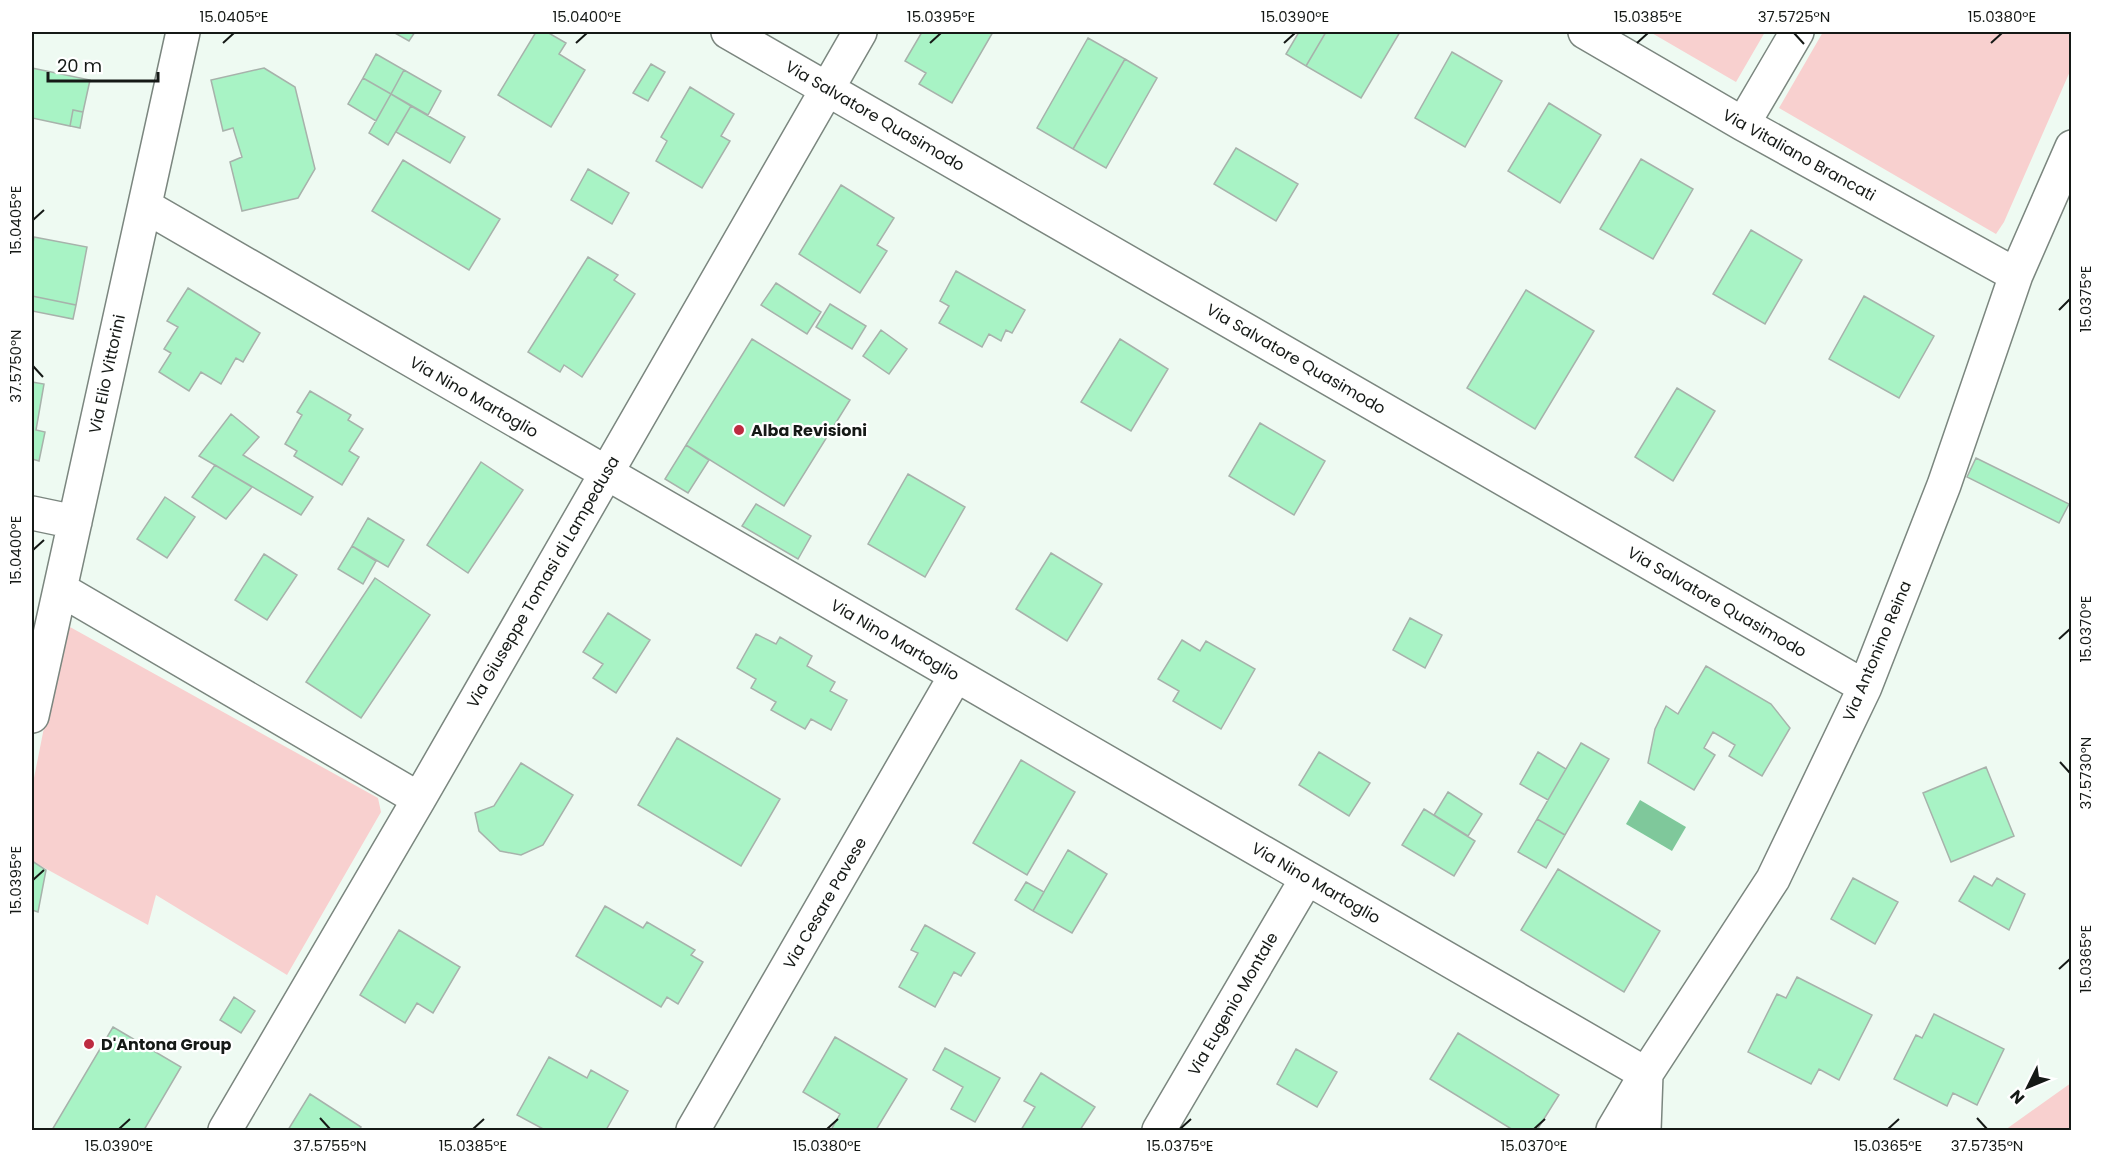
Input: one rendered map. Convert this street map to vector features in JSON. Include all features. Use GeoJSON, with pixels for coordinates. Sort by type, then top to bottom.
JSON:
{"type":"FeatureCollection","features":[{"type":"Feature","properties":{"kind":"street","name":"Via Elio Vittorini"},"geometry":{"type":"LineString","coordinates":[[32,716],[183,32]]}},
{"type":"Feature","properties":{"kind":"street","name":"Via Salvatore Quasimodo"},"geometry":{"type":"LineString","coordinates":[[728,32],[1865,687]]}},
{"type":"Feature","properties":{"kind":"street","name":"Via Giuseppe Tomasi di Lampedusa"},"geometry":{"type":"LineString","coordinates":[[225,1131],[419,799],[860,32]]}},
{"type":"Feature","properties":{"kind":"street","name":"Via Vitaliano Brancati"},"geometry":{"type":"LineString","coordinates":[[1585,32],[1743,124],[2016,275]]}},
{"type":"Feature","properties":{"kind":"street"},"geometry":{"type":"LineString","coordinates":[[1743,124],[1797,32]]}},
{"type":"Feature","properties":{"kind":"street","name":"Via Antonino Reina"},"geometry":{"type":"LineString","coordinates":[[1613,1131],[1646,1074],[1773,879],[1865,687],[1944,485],[2016,275],[2072,147]]}},
{"type":"Feature","properties":{"kind":"street","name":"Via Nino Martoglio"},"geometry":{"type":"LineString","coordinates":[[145,206],[1646,1074]]}},
{"type":"Feature","properties":{"kind":"street"},"geometry":{"type":"LineString","coordinates":[[32,513],[75,522]]}},
{"type":"Feature","properties":{"kind":"street"},"geometry":{"type":"LineString","coordinates":[[60,589],[419,799]]}},
{"type":"Feature","properties":{"kind":"street","name":"Via Cesare Pavese"},"geometry":{"type":"LineString","coordinates":[[693,1131],[956,675]]}},
{"type":"Feature","properties":{"kind":"street","name":"Via Eugenio Montale"},"geometry":{"type":"LineString","coordinates":[[1159,1131],[1307,878]]}},
{"type":"Feature","properties":{"kind":"street"},"geometry":{"type":"LineString","coordinates":[[1644,1131],[1646,1074]]}},
{"type":"Feature","properties":{"kind":"shaded area"},"geometry":{"type":"Polygon","coordinates":[[[1650,32],[1765,32],[1736,82],[1650,32]]]}},
{"type":"Feature","properties":{"kind":"shaded area"},"geometry":{"type":"Polygon","coordinates":[[[1823,32],[2071,32],[2071,69],[2004,222],[1996,234],[1779,108],[1823,32]]]}},
{"type":"Feature","properties":{"kind":"shaded area"},"geometry":{"type":"Polygon","coordinates":[[[70,627],[378,798],[381,812],[287,975],[156,895],[148,925],[32,861],[32,788],[62,637],[70,627]]]}},
{"type":"Feature","properties":{"kind":"shaded area"},"geometry":{"type":"Polygon","coordinates":[[[1640,800],[1686,827],[1672,851],[1626,824],[1640,800]]]}},
{"type":"Feature","properties":{"kind":"shaded area"},"geometry":{"type":"Polygon","coordinates":[[[2071,1083],[2071,1130],[2005,1130],[2071,1083]]]}},
{"type":"Feature","properties":{"kind":"building"},"geometry":{"type":"Polygon","coordinates":[[[393,32],[415,32],[409,41],[393,32]]]}},
{"type":"Feature","properties":{"kind":"building"},"geometry":{"type":"Polygon","coordinates":[[[536,32],[547,32],[566,43],[559,54],[585,70],[551,127],[498,95],[536,32]]]}},
{"type":"Feature","properties":{"kind":"building"},"geometry":{"type":"Polygon","coordinates":[[[922,32],[993,32],[952,103],[919,84],[926,73],[905,61],[922,32]]]}},
{"type":"Feature","properties":{"kind":"building"},"geometry":{"type":"Polygon","coordinates":[[[1299,32],[1326,32],[1306,66],[1286,54],[1299,32]]]}},
{"type":"Feature","properties":{"kind":"building"},"geometry":{"type":"Polygon","coordinates":[[[1326,32],[1400,32],[1361,98],[1306,66],[1326,32]]]}},
{"type":"Feature","properties":{"kind":"building"},"geometry":{"type":"Polygon","coordinates":[[[1088,38],[1125,59],[1073,149],[1037,128],[1088,38]]]}},
{"type":"Feature","properties":{"kind":"building"},"geometry":{"type":"Polygon","coordinates":[[[1452,52],[1502,81],[1465,147],[1415,118],[1452,52]]]}},
{"type":"Feature","properties":{"kind":"building"},"geometry":{"type":"Polygon","coordinates":[[[376,54],[404,70],[391,94],[363,78],[376,54]]]}},
{"type":"Feature","properties":{"kind":"building"},"geometry":{"type":"Polygon","coordinates":[[[1125,59],[1157,78],[1106,168],[1073,149],[1125,59]]]}},
{"type":"Feature","properties":{"kind":"building"},"geometry":{"type":"Polygon","coordinates":[[[651,64],[665,72],[648,101],[633,93],[651,64]]]}},
{"type":"Feature","properties":{"kind":"building"},"geometry":{"type":"Polygon","coordinates":[[[32,68],[90,80],[83,112],[73,110],[70,126],[32,118],[32,68]]]}},
{"type":"Feature","properties":{"kind":"building"},"geometry":{"type":"Polygon","coordinates":[[[264,68],[295,87],[315,169],[298,198],[242,211],[230,162],[242,157],[233,128],[223,131],[211,80],[264,68]]]}},
{"type":"Feature","properties":{"kind":"building"},"geometry":{"type":"Polygon","coordinates":[[[404,70],[441,91],[428,115],[391,94],[404,70]]]}},
{"type":"Feature","properties":{"kind":"building"},"geometry":{"type":"Polygon","coordinates":[[[363,78],[391,94],[376,121],[348,104],[363,78]]]}},
{"type":"Feature","properties":{"kind":"building"},"geometry":{"type":"Polygon","coordinates":[[[690,87],[734,114],[721,136],[730,141],[702,188],[656,161],[667,141],[661,137],[690,87]]]}},
{"type":"Feature","properties":{"kind":"building"},"geometry":{"type":"Polygon","coordinates":[[[391,94],[411,106],[388,145],[369,133],[391,94]]]}},
{"type":"Feature","properties":{"kind":"building"},"geometry":{"type":"Polygon","coordinates":[[[1549,103],[1601,135],[1560,203],[1508,171],[1549,103]]]}},
{"type":"Feature","properties":{"kind":"building"},"geometry":{"type":"Polygon","coordinates":[[[411,106],[465,137],[450,163],[396,132],[411,106]]]}},
{"type":"Feature","properties":{"kind":"building"},"geometry":{"type":"Polygon","coordinates":[[[73,110],[83,112],[80,128],[70,126],[73,110]]]}},
{"type":"Feature","properties":{"kind":"building"},"geometry":{"type":"Polygon","coordinates":[[[1236,148],[1298,184],[1276,221],[1214,184],[1236,148]]]}},
{"type":"Feature","properties":{"kind":"building"},"geometry":{"type":"Polygon","coordinates":[[[1641,159],[1693,189],[1653,259],[1600,229],[1641,159]]]}},
{"type":"Feature","properties":{"kind":"building"},"geometry":{"type":"Polygon","coordinates":[[[403,160],[500,219],[469,270],[372,211],[403,160]]]}},
{"type":"Feature","properties":{"kind":"building"},"geometry":{"type":"Polygon","coordinates":[[[588,169],[629,193],[612,224],[571,200],[588,169]]]}},
{"type":"Feature","properties":{"kind":"building"},"geometry":{"type":"Polygon","coordinates":[[[841,185],[894,218],[877,245],[887,251],[860,293],[799,254],[841,185]]]}},
{"type":"Feature","properties":{"kind":"building"},"geometry":{"type":"Polygon","coordinates":[[[1751,230],[1802,260],[1765,324],[1713,294],[1751,230]]]}},
{"type":"Feature","properties":{"kind":"building"},"geometry":{"type":"Polygon","coordinates":[[[34,237],[87,247],[76,305],[32,296],[34,237]]]}},
{"type":"Feature","properties":{"kind":"building"},"geometry":{"type":"Polygon","coordinates":[[[588,257],[618,275],[614,280],[635,294],[582,377],[564,365],[560,372],[528,352],[588,257]]]}},
{"type":"Feature","properties":{"kind":"building"},"geometry":{"type":"Polygon","coordinates":[[[956,271],[1025,310],[1012,333],[1006,330],[1001,341],[989,334],[982,347],[939,323],[949,306],[940,301],[956,271]]]}},
{"type":"Feature","properties":{"kind":"building"},"geometry":{"type":"Polygon","coordinates":[[[776,283],[821,312],[807,334],[761,305],[776,283]]]}},
{"type":"Feature","properties":{"kind":"building"},"geometry":{"type":"Polygon","coordinates":[[[188,288],[260,333],[243,362],[236,358],[221,384],[201,372],[189,391],[159,372],[171,353],[164,349],[178,327],[167,321],[188,288]]]}},
{"type":"Feature","properties":{"kind":"building"},"geometry":{"type":"Polygon","coordinates":[[[1526,290],[1594,331],[1535,429],[1467,388],[1526,290]]]}},
{"type":"Feature","properties":{"kind":"building"},"geometry":{"type":"Polygon","coordinates":[[[32,296],[76,305],[73,319],[32,311],[32,296]]]}},
{"type":"Feature","properties":{"kind":"building"},"geometry":{"type":"Polygon","coordinates":[[[1864,296],[1934,336],[1899,398],[1829,359],[1864,296]]]}},
{"type":"Feature","properties":{"kind":"building"},"geometry":{"type":"Polygon","coordinates":[[[830,304],[866,326],[852,349],[816,327],[830,304]]]}},
{"type":"Feature","properties":{"kind":"building"},"geometry":{"type":"Polygon","coordinates":[[[881,330],[907,349],[889,374],[863,356],[881,330]]]}},
{"type":"Feature","properties":{"kind":"building"},"geometry":{"type":"Polygon","coordinates":[[[752,339],[850,400],[784,506],[686,445],[752,339]]]}},
{"type":"Feature","properties":{"kind":"building"},"geometry":{"type":"Polygon","coordinates":[[[1120,339],[1168,369],[1131,431],[1081,402],[1120,339]]]}},
{"type":"Feature","properties":{"kind":"building"},"geometry":{"type":"Polygon","coordinates":[[[32,382],[44,384],[36,430],[45,432],[39,461],[32,459],[32,382]]]}},
{"type":"Feature","properties":{"kind":"building"},"geometry":{"type":"Polygon","coordinates":[[[1677,388],[1715,411],[1673,481],[1635,457],[1677,388]]]}},
{"type":"Feature","properties":{"kind":"building"},"geometry":{"type":"Polygon","coordinates":[[[310,391],[351,415],[348,420],[363,429],[349,451],[359,457],[342,485],[294,456],[297,451],[285,444],[302,415],[297,412],[310,391]]]}},
{"type":"Feature","properties":{"kind":"building"},"geometry":{"type":"Polygon","coordinates":[[[231,414],[259,437],[243,455],[313,497],[301,515],[199,456],[231,414]]]}},
{"type":"Feature","properties":{"kind":"building"},"geometry":{"type":"Polygon","coordinates":[[[1260,423],[1325,461],[1294,515],[1229,476],[1260,423]]]}},
{"type":"Feature","properties":{"kind":"building"},"geometry":{"type":"Polygon","coordinates":[[[686,445],[709,460],[688,493],[665,479],[686,445]]]}},
{"type":"Feature","properties":{"kind":"building"},"geometry":{"type":"Polygon","coordinates":[[[1976,458],[2069,504],[2059,523],[1967,477],[1976,458]]]}},
{"type":"Feature","properties":{"kind":"building"},"geometry":{"type":"Polygon","coordinates":[[[481,462],[523,490],[468,573],[427,545],[481,462]]]}},
{"type":"Feature","properties":{"kind":"building"},"geometry":{"type":"Polygon","coordinates":[[[215,465],[252,487],[226,519],[192,497],[215,465]]]}},
{"type":"Feature","properties":{"kind":"building"},"geometry":{"type":"Polygon","coordinates":[[[908,474],[965,507],[925,577],[868,544],[908,474]]]}},
{"type":"Feature","properties":{"kind":"building"},"geometry":{"type":"Polygon","coordinates":[[[165,497],[195,517],[167,558],[137,539],[165,497]]]}},
{"type":"Feature","properties":{"kind":"building"},"geometry":{"type":"Polygon","coordinates":[[[756,504],[811,536],[798,559],[742,526],[756,504]]]}},
{"type":"Feature","properties":{"kind":"building"},"geometry":{"type":"Polygon","coordinates":[[[368,518],[404,540],[388,567],[352,546],[368,518]]]}},
{"type":"Feature","properties":{"kind":"building"},"geometry":{"type":"Polygon","coordinates":[[[352,546],[376,561],[363,584],[338,569],[352,546]]]}},
{"type":"Feature","properties":{"kind":"building"},"geometry":{"type":"Polygon","coordinates":[[[1051,553],[1102,584],[1067,641],[1016,609],[1051,553]]]}},
{"type":"Feature","properties":{"kind":"building"},"geometry":{"type":"Polygon","coordinates":[[[264,554],[297,575],[267,620],[235,600],[264,554]]]}},
{"type":"Feature","properties":{"kind":"building"},"geometry":{"type":"Polygon","coordinates":[[[375,578],[430,615],[361,718],[306,682],[375,578]]]}},
{"type":"Feature","properties":{"kind":"building"},"geometry":{"type":"Polygon","coordinates":[[[608,613],[650,640],[616,693],[593,678],[603,664],[583,652],[608,613]]]}},
{"type":"Feature","properties":{"kind":"building"},"geometry":{"type":"Polygon","coordinates":[[[1410,618],[1442,635],[1425,668],[1393,650],[1410,618]]]}},
{"type":"Feature","properties":{"kind":"building"},"geometry":{"type":"Polygon","coordinates":[[[756,634],[776,644],[780,637],[812,656],[807,666],[835,682],[830,691],[847,700],[831,730],[811,719],[805,729],[771,710],[776,702],[751,688],[756,679],[737,668],[756,634]]]}},
{"type":"Feature","properties":{"kind":"building"},"geometry":{"type":"Polygon","coordinates":[[[1182,640],[1200,651],[1206,641],[1255,669],[1221,729],[1173,701],[1179,691],[1158,679],[1182,640]]]}},
{"type":"Feature","properties":{"kind":"building"},"geometry":{"type":"Polygon","coordinates":[[[1706,666],[1771,704],[1790,728],[1762,776],[1729,756],[1735,745],[1713,732],[1704,748],[1715,755],[1694,790],[1648,763],[1655,729],[1666,706],[1678,714],[1706,666]]]}},
{"type":"Feature","properties":{"kind":"building"},"geometry":{"type":"Polygon","coordinates":[[[677,738],[780,799],[741,866],[638,805],[677,738]]]}},
{"type":"Feature","properties":{"kind":"building"},"geometry":{"type":"Polygon","coordinates":[[[1581,743],[1609,759],[1565,835],[1537,819],[1581,743]]]}},
{"type":"Feature","properties":{"kind":"building"},"geometry":{"type":"Polygon","coordinates":[[[1319,752],[1370,783],[1349,816],[1299,785],[1319,752]]]}},
{"type":"Feature","properties":{"kind":"building"},"geometry":{"type":"Polygon","coordinates":[[[1538,752],[1566,769],[1548,800],[1520,784],[1538,752]]]}},
{"type":"Feature","properties":{"kind":"building"},"geometry":{"type":"Polygon","coordinates":[[[1021,760],[1075,792],[1027,875],[973,843],[1021,760]]]}},
{"type":"Feature","properties":{"kind":"building"},"geometry":{"type":"Polygon","coordinates":[[[521,763],[573,795],[543,845],[521,855],[500,851],[479,831],[475,813],[494,806],[521,763]]]}},
{"type":"Feature","properties":{"kind":"building"},"geometry":{"type":"Polygon","coordinates":[[[1986,767],[2014,836],[1951,862],[1923,793],[1986,767]]]}},
{"type":"Feature","properties":{"kind":"building"},"geometry":{"type":"Polygon","coordinates":[[[1448,792],[1482,814],[1468,836],[1434,815],[1448,792]]]}},
{"type":"Feature","properties":{"kind":"building"},"geometry":{"type":"Polygon","coordinates":[[[1424,809],[1475,841],[1454,876],[1402,845],[1424,809]]]}},
{"type":"Feature","properties":{"kind":"building"},"geometry":{"type":"Polygon","coordinates":[[[1537,819],[1565,835],[1546,868],[1518,852],[1537,819]]]}},
{"type":"Feature","properties":{"kind":"building"},"geometry":{"type":"Polygon","coordinates":[[[1068,850],[1107,874],[1072,933],[1033,911],[1068,850]]]}},
{"type":"Feature","properties":{"kind":"building"},"geometry":{"type":"Polygon","coordinates":[[[32,861],[46,870],[38,912],[32,910],[32,861]]]}},
{"type":"Feature","properties":{"kind":"building"},"geometry":{"type":"Polygon","coordinates":[[[1558,869],[1660,931],[1624,992],[1521,930],[1558,869]]]}},
{"type":"Feature","properties":{"kind":"building"},"geometry":{"type":"Polygon","coordinates":[[[1974,876],[1992,886],[1997,878],[2025,894],[2009,930],[1959,901],[1974,876]]]}},
{"type":"Feature","properties":{"kind":"building"},"geometry":{"type":"Polygon","coordinates":[[[1853,878],[1898,902],[1875,944],[1831,919],[1853,878]]]}},
{"type":"Feature","properties":{"kind":"building"},"geometry":{"type":"Polygon","coordinates":[[[1026,882],[1044,892],[1033,911],[1015,900],[1026,882]]]}},
{"type":"Feature","properties":{"kind":"building"},"geometry":{"type":"Polygon","coordinates":[[[605,906],[643,928],[647,922],[695,950],[691,955],[703,962],[678,1004],[667,997],[661,1007],[576,956],[605,906]]]}},
{"type":"Feature","properties":{"kind":"building"},"geometry":{"type":"Polygon","coordinates":[[[925,925],[975,953],[961,976],[954,972],[935,1007],[899,987],[918,953],[911,950],[925,925]]]}},
{"type":"Feature","properties":{"kind":"building"},"geometry":{"type":"Polygon","coordinates":[[[399,930],[460,967],[433,1013],[417,1003],[405,1023],[360,995],[399,930]]]}},
{"type":"Feature","properties":{"kind":"building"},"geometry":{"type":"Polygon","coordinates":[[[1797,977],[1872,1015],[1839,1080],[1819,1069],[1811,1084],[1748,1052],[1777,994],[1786,998],[1797,977]]]}},
{"type":"Feature","properties":{"kind":"building"},"geometry":{"type":"Polygon","coordinates":[[[234,997],[255,1011],[241,1033],[220,1020],[234,997]]]}},
{"type":"Feature","properties":{"kind":"building"},"geometry":{"type":"Polygon","coordinates":[[[1934,1014],[2004,1049],[1977,1105],[1953,1093],[1947,1106],[1894,1079],[1916,1035],[1922,1038],[1934,1014]]]}},
{"type":"Feature","properties":{"kind":"building"},"geometry":{"type":"Polygon","coordinates":[[[113,1027],[181,1067],[144,1130],[52,1130],[113,1027]]]}},
{"type":"Feature","properties":{"kind":"building"},"geometry":{"type":"Polygon","coordinates":[[[1458,1033],[1559,1095],[1537,1130],[1513,1130],[1430,1079],[1458,1033]]]}},
{"type":"Feature","properties":{"kind":"building"},"geometry":{"type":"Polygon","coordinates":[[[835,1037],[907,1079],[876,1130],[831,1130],[840,1114],[803,1092],[835,1037]]]}},
{"type":"Feature","properties":{"kind":"building"},"geometry":{"type":"Polygon","coordinates":[[[945,1048],[1000,1078],[975,1122],[951,1109],[963,1087],[933,1070],[945,1048]]]}},
{"type":"Feature","properties":{"kind":"building"},"geometry":{"type":"Polygon","coordinates":[[[1296,1049],[1337,1072],[1317,1107],[1277,1084],[1296,1049]]]}},
{"type":"Feature","properties":{"kind":"building"},"geometry":{"type":"Polygon","coordinates":[[[549,1057],[587,1078],[591,1070],[628,1091],[606,1130],[545,1130],[517,1115],[549,1057]]]}},
{"type":"Feature","properties":{"kind":"building"},"geometry":{"type":"Polygon","coordinates":[[[1041,1073],[1095,1107],[1080,1130],[1021,1130],[1035,1107],[1024,1101],[1041,1073]]]}},
{"type":"Feature","properties":{"kind":"building"},"geometry":{"type":"Polygon","coordinates":[[[310,1094],[361,1127],[359,1130],[288,1130],[310,1094]]]}},
{"type":"Feature","properties":{"kind":"place","name":"Alba Revisioni"},"geometry":{"type":"Point","coordinates":[739,430]}},
{"type":"Feature","properties":{"kind":"place","name":"D'Antona Group"},"geometry":{"type":"Point","coordinates":[89,1044]}}]}
